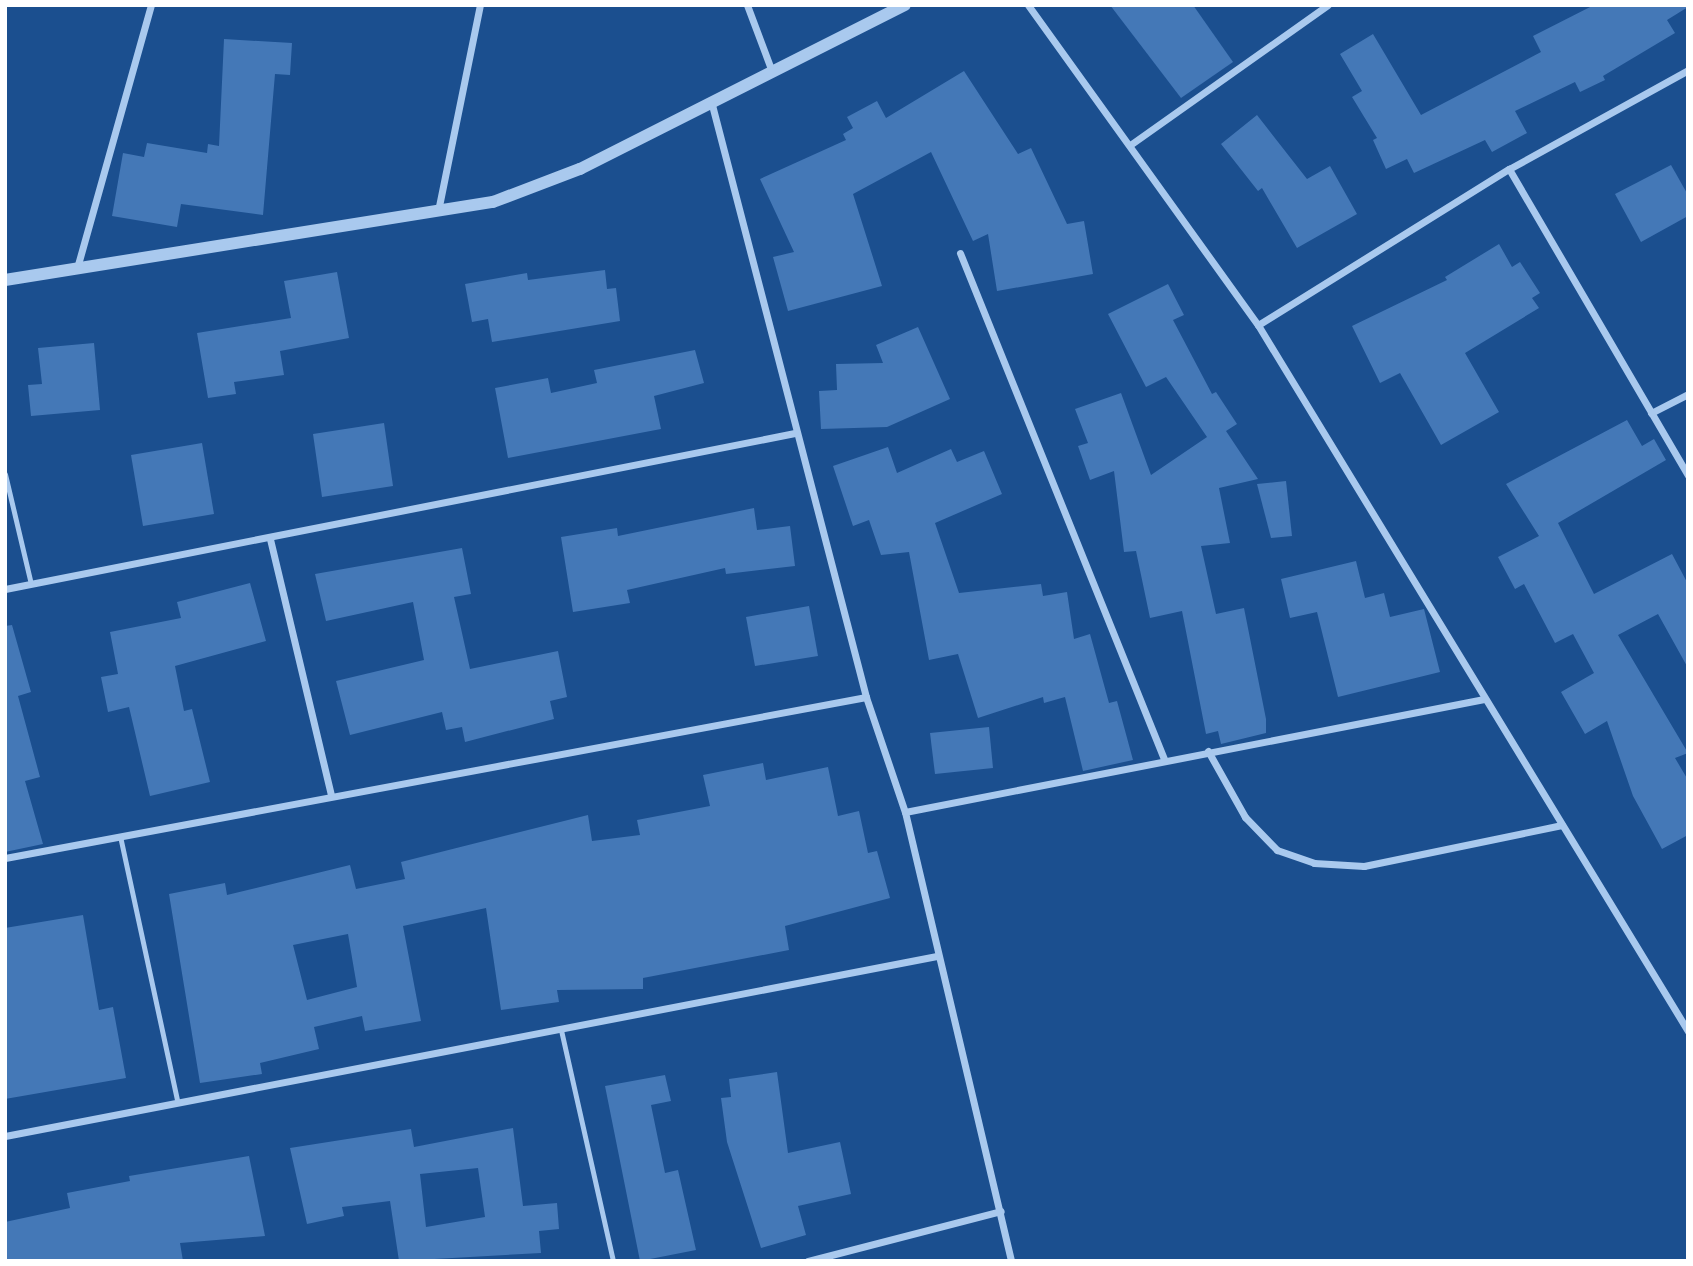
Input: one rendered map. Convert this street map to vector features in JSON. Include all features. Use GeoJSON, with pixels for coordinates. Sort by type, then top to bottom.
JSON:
{"type":"FeatureCollection","features":[{"type":"Feature","properties":{"kind":"street"},"geometry":{"type":"LineString","coordinates":[[77,268],[151,5]]}},
{"type":"Feature","properties":{"kind":"street"},"geometry":{"type":"LineString","coordinates":[[438,212],[480,5]]}},
{"type":"Feature","properties":{"kind":"street"},"geometry":{"type":"LineString","coordinates":[[747,5],[771,69]]}},
{"type":"Feature","properties":{"kind":"street"},"geometry":{"type":"LineString","coordinates":[[5,280],[493,202],[580,169],[771,69],[905,5]]}},
{"type":"Feature","properties":{"kind":"street"},"geometry":{"type":"LineString","coordinates":[[1028,5],[1258,325],[1688,1031]]}},
{"type":"Feature","properties":{"kind":"street"},"geometry":{"type":"LineString","coordinates":[[1130,145],[1328,5]]}},
{"type":"Feature","properties":{"kind":"street"},"geometry":{"type":"LineString","coordinates":[[1258,325],[1509,169],[1688,70]]}},
{"type":"Feature","properties":{"kind":"street"},"geometry":{"type":"LineString","coordinates":[[711,101],[795,433],[866,697],[905,812],[1011,1261]]}},
{"type":"Feature","properties":{"kind":"street"},"geometry":{"type":"LineString","coordinates":[[1509,169],[1688,475]]}},
{"type":"Feature","properties":{"kind":"street"},"geometry":{"type":"LineString","coordinates":[[960,253],[1164,759]]}},
{"type":"Feature","properties":{"kind":"street"},"geometry":{"type":"LineString","coordinates":[[1651,413],[1688,394]]}},
{"type":"Feature","properties":{"kind":"street"},"geometry":{"type":"LineString","coordinates":[[5,589],[270,539],[795,433]]}},
{"type":"Feature","properties":{"kind":"street"},"geometry":{"type":"LineString","coordinates":[[270,539],[331,796]]}},
{"type":"Feature","properties":{"kind":"street"},"geometry":{"type":"LineString","coordinates":[[5,858],[120,834],[866,697]]}},
{"type":"Feature","properties":{"kind":"street"},"geometry":{"type":"LineString","coordinates":[[905,812],[1164,759],[1484,699]]}},
{"type":"Feature","properties":{"kind":"street"},"geometry":{"type":"LineString","coordinates":[[1208,751],[1245,817],[1277,850],[1314,863],[1364,866],[1562,825]]}},
{"type":"Feature","properties":{"kind":"street"},"geometry":{"type":"LineString","coordinates":[[5,1136],[177,1099],[561,1030],[937,956]]}},
{"type":"Feature","properties":{"kind":"street"},"geometry":{"type":"LineString","coordinates":[[808,1261],[1001,1211]]}},
{"type":"Feature","properties":{"kind":"lane"},"geometry":{"type":"LineString","coordinates":[[5,474],[31,584]]}},
{"type":"Feature","properties":{"kind":"lane"},"geometry":{"type":"LineString","coordinates":[[120,834],[177,1099]]}},
{"type":"Feature","properties":{"kind":"lane"},"geometry":{"type":"LineString","coordinates":[[561,1030],[613,1261]]}},
{"type":"Feature","properties":{"kind":"building"},"geometry":{"type":"Polygon","coordinates":[[[1110,5],[1193,5],[1233,62],[1181,98],[1110,5]]]}},
{"type":"Feature","properties":{"kind":"building"},"geometry":{"type":"Polygon","coordinates":[[[1594,5],[1688,7],[1667,20],[1675,33],[1603,76],[1605,80],[1580,92],[1575,82],[1515,111],[1527,133],[1492,152],[1485,140],[1414,173],[1407,159],[1386,169],[1373,140],[1377,138],[1352,97],[1362,91],[1340,54],[1373,34],[1421,115],[1541,52],[1533,36],[1594,5]]]}},
{"type":"Feature","properties":{"kind":"building"},"geometry":{"type":"Polygon","coordinates":[[[224,39],[292,43],[290,75],[275,74],[263,215],[181,204],[177,227],[112,216],[123,153],[144,157],[147,143],[207,153],[208,144],[219,146],[224,39]]]}},
{"type":"Feature","properties":{"kind":"building"},"geometry":{"type":"Polygon","coordinates":[[[964,71],[1018,154],[1031,148],[1067,224],[1084,221],[1093,274],[997,291],[988,234],[973,241],[931,152],[853,194],[882,286],[788,311],[773,257],[794,252],[760,179],[846,140],[843,134],[853,128],[847,117],[877,101],[886,118],[964,71]]]}},
{"type":"Feature","properties":{"kind":"building"},"geometry":{"type":"Polygon","coordinates":[[[1257,115],[1307,179],[1330,166],[1357,214],[1297,248],[1262,188],[1258,191],[1221,144],[1257,115]]]}},
{"type":"Feature","properties":{"kind":"building"},"geometry":{"type":"Polygon","coordinates":[[[1671,165],[1688,195],[1688,216],[1641,242],[1615,194],[1671,165]]]}},
{"type":"Feature","properties":{"kind":"building"},"geometry":{"type":"Polygon","coordinates":[[[1499,244],[1512,267],[1520,262],[1540,293],[1532,298],[1539,308],[1465,353],[1499,412],[1441,445],[1400,373],[1380,383],[1352,326],[1447,280],[1445,277],[1499,244]]]}},
{"type":"Feature","properties":{"kind":"building"},"geometry":{"type":"Polygon","coordinates":[[[605,270],[607,289],[616,288],[620,321],[492,342],[488,319],[472,322],[465,284],[527,273],[528,280],[605,270]]]}},
{"type":"Feature","properties":{"kind":"building"},"geometry":{"type":"Polygon","coordinates":[[[337,272],[349,338],[280,351],[284,375],[234,382],[236,394],[208,398],[197,333],[291,318],[284,281],[337,272]]]}},
{"type":"Feature","properties":{"kind":"building"},"geometry":{"type":"Polygon","coordinates":[[[1168,284],[1184,315],[1173,320],[1212,394],[1216,392],[1237,424],[1226,431],[1258,479],[1219,488],[1230,543],[1201,546],[1216,614],[1244,608],[1266,719],[1266,733],[1221,744],[1218,731],[1206,734],[1182,611],[1150,618],[1136,551],[1124,552],[1114,471],[1090,480],[1078,446],[1088,443],[1075,409],[1121,393],[1151,475],[1207,437],[1166,377],[1146,387],[1108,314],[1168,284]]]}},
{"type":"Feature","properties":{"kind":"building"},"geometry":{"type":"Polygon","coordinates":[[[918,327],[950,399],[887,427],[821,429],[819,391],[837,390],[836,364],[883,363],[876,345],[918,327]]]}},
{"type":"Feature","properties":{"kind":"building"},"geometry":{"type":"Polygon","coordinates":[[[94,343],[100,410],[31,416],[28,385],[42,384],[38,348],[94,343]]]}},
{"type":"Feature","properties":{"kind":"building"},"geometry":{"type":"Polygon","coordinates":[[[695,350],[704,383],[654,396],[661,429],[508,458],[495,388],[548,378],[551,393],[597,383],[594,370],[695,350]]]}},
{"type":"Feature","properties":{"kind":"building"},"geometry":{"type":"Polygon","coordinates":[[[1627,420],[1642,446],[1654,439],[1666,460],[1558,523],[1594,594],[1672,554],[1688,584],[1688,668],[1658,614],[1618,635],[1688,753],[1675,758],[1688,780],[1688,835],[1662,849],[1633,796],[1607,721],[1585,734],[1561,692],[1594,673],[1573,634],[1555,643],[1524,584],[1515,589],[1498,557],[1539,536],[1506,484],[1627,420]]]}},
{"type":"Feature","properties":{"kind":"building"},"geometry":{"type":"Polygon","coordinates":[[[384,423],[393,486],[322,497],[313,434],[384,423]]]}},
{"type":"Feature","properties":{"kind":"building"},"geometry":{"type":"Polygon","coordinates":[[[202,443],[214,514],[143,526],[131,455],[202,443]]]}},
{"type":"Feature","properties":{"kind":"building"},"geometry":{"type":"Polygon","coordinates":[[[888,447],[897,473],[951,449],[957,462],[984,451],[1002,494],[935,523],[959,593],[1041,584],[1043,596],[1067,592],[1074,639],[1090,634],[1109,703],[1117,701],[1133,760],[1083,771],[1065,697],[1044,703],[1043,697],[978,718],[958,654],[929,660],[909,552],[881,555],[869,520],[853,526],[833,466],[888,447]]]}},
{"type":"Feature","properties":{"kind":"building"},"geometry":{"type":"Polygon","coordinates":[[[1286,481],[1292,536],[1271,538],[1257,484],[1286,481]]]}},
{"type":"Feature","properties":{"kind":"building"},"geometry":{"type":"Polygon","coordinates":[[[754,508],[757,530],[790,526],[795,566],[726,574],[725,568],[627,590],[630,603],[573,612],[561,537],[617,528],[618,536],[754,508]]]}},
{"type":"Feature","properties":{"kind":"building"},"geometry":{"type":"Polygon","coordinates":[[[462,548],[471,594],[454,597],[470,669],[558,651],[567,697],[550,701],[554,719],[465,742],[462,727],[446,730],[442,712],[350,735],[336,681],[424,660],[413,602],[326,621],[315,574],[462,548]]]}},
{"type":"Feature","properties":{"kind":"building"},"geometry":{"type":"Polygon","coordinates":[[[1356,561],[1365,598],[1384,593],[1390,617],[1424,609],[1440,672],[1338,697],[1317,612],[1290,618],[1281,579],[1356,561]]]}},
{"type":"Feature","properties":{"kind":"building"},"geometry":{"type":"Polygon","coordinates":[[[250,583],[266,641],[175,666],[184,711],[192,709],[210,782],[150,796],[129,707],[108,712],[101,677],[118,674],[110,632],[181,618],[177,602],[250,583]]]}},
{"type":"Feature","properties":{"kind":"building"},"geometry":{"type":"Polygon","coordinates":[[[809,606],[818,656],[755,666],[746,617],[809,606]]]}},
{"type":"Feature","properties":{"kind":"building"},"geometry":{"type":"Polygon","coordinates":[[[12,625],[31,692],[18,696],[40,777],[25,781],[43,844],[5,852],[5,626],[12,625]]]}},
{"type":"Feature","properties":{"kind":"building"},"geometry":{"type":"Polygon","coordinates":[[[989,727],[993,768],[935,774],[930,733],[989,727]]]}},
{"type":"Feature","properties":{"kind":"building"},"geometry":{"type":"Polygon","coordinates":[[[763,763],[766,780],[828,767],[838,816],[859,811],[868,853],[877,851],[890,898],[785,926],[789,950],[643,978],[643,989],[557,990],[559,1002],[501,1010],[486,908],[403,926],[421,1021],[365,1031],[362,1016],[314,1027],[319,1049],[260,1063],[262,1074],[200,1083],[169,894],[225,883],[227,895],[350,865],[356,889],[405,879],[401,862],[588,815],[592,841],[640,835],[637,820],[710,806],[703,775],[763,763]],[[348,934],[293,945],[307,1000],[357,987],[348,934]]]}},
{"type":"Feature","properties":{"kind":"building"},"geometry":{"type":"Polygon","coordinates":[[[83,915],[99,1010],[113,1007],[126,1078],[5,1099],[5,928],[83,915]]]}},
{"type":"Feature","properties":{"kind":"building"},"geometry":{"type":"Polygon","coordinates":[[[777,1072],[788,1153],[840,1142],[851,1194],[798,1206],[806,1235],[761,1248],[727,1142],[721,1098],[731,1097],[729,1079],[777,1072]]]}},
{"type":"Feature","properties":{"kind":"building"},"geometry":{"type":"Polygon","coordinates":[[[665,1075],[671,1101],[651,1105],[665,1173],[678,1170],[696,1250],[640,1261],[605,1086],[665,1075]]]}},
{"type":"Feature","properties":{"kind":"building"},"geometry":{"type":"Polygon","coordinates":[[[513,1128],[523,1206],[557,1203],[559,1229],[539,1231],[541,1253],[399,1261],[390,1201],[342,1207],[344,1216],[307,1224],[290,1148],[411,1129],[414,1147],[513,1128]],[[478,1168],[420,1174],[426,1227],[485,1217],[478,1168]]]}},
{"type":"Feature","properties":{"kind":"building"},"geometry":{"type":"Polygon","coordinates":[[[249,1156],[265,1236],[180,1243],[183,1261],[5,1261],[5,1222],[70,1208],[67,1193],[130,1181],[129,1176],[249,1156]]]}}]}
